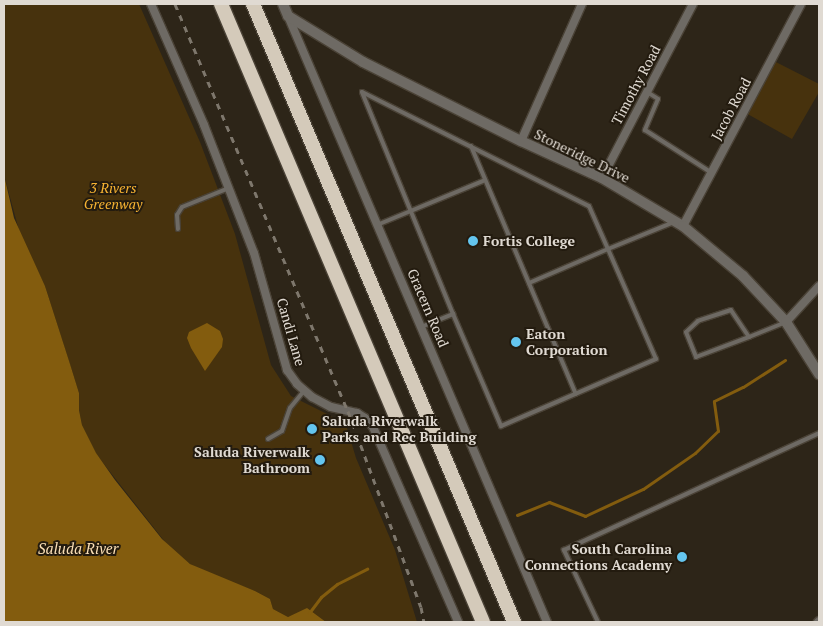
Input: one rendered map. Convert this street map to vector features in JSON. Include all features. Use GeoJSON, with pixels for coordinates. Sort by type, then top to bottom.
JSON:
{"type":"FeatureCollection","features":[{"type":"Feature","properties":{"kind":"highway"},"geometry":{"type":"LineString","coordinates":[[221,4],[483,622]]}},
{"type":"Feature","properties":{"kind":"highway"},"geometry":{"type":"LineString","coordinates":[[253,4],[514,621]]}},
{"type":"Feature","properties":{"kind":"street","name":"Candi Lane"},"geometry":{"type":"LineString","coordinates":[[151,4],[204,125],[259,266],[287,370],[304,391],[326,406],[357,413],[365,418],[373,427],[458,622]]}},
{"type":"Feature","properties":{"kind":"street","name":"Gracern Road"},"geometry":{"type":"LineString","coordinates":[[283,4],[547,622]]}},
{"type":"Feature","properties":{"kind":"street"},"geometry":{"type":"LineString","coordinates":[[521,141],[582,4]]}},
{"type":"Feature","properties":{"kind":"street","name":"Timothy Road"},"geometry":{"type":"LineString","coordinates":[[602,178],[693,4]]}},
{"type":"Feature","properties":{"kind":"street","name":"Jacob Road"},"geometry":{"type":"LineString","coordinates":[[680,224],[712,173],[800,4]]}},
{"type":"Feature","properties":{"kind":"street","name":"Stoneridge Drive"},"geometry":{"type":"LineString","coordinates":[[288,16],[363,62],[521,141],[602,178],[680,224],[743,276],[786,322],[819,374]]}},
{"type":"Feature","properties":{"kind":"street"},"geometry":{"type":"LineString","coordinates":[[786,322],[819,286]]}},
{"type":"Feature","properties":{"kind":"lane"},"geometry":{"type":"LineString","coordinates":[[362,92],[589,206],[656,359],[501,426],[411,211],[362,92]]}},
{"type":"Feature","properties":{"kind":"lane"},"geometry":{"type":"LineString","coordinates":[[647,92],[658,98],[645,130],[712,173]]}},
{"type":"Feature","properties":{"kind":"lane"},"geometry":{"type":"LineString","coordinates":[[471,146],[576,394]]}},
{"type":"Feature","properties":{"kind":"lane"},"geometry":{"type":"LineString","coordinates":[[378,225],[485,180]]}},
{"type":"Feature","properties":{"kind":"lane"},"geometry":{"type":"LineString","coordinates":[[178,229],[177,215],[182,207],[229,188]]}},
{"type":"Feature","properties":{"kind":"lane"},"geometry":{"type":"LineString","coordinates":[[529,282],[608,249],[680,224]]}},
{"type":"Feature","properties":{"kind":"lane"},"geometry":{"type":"LineString","coordinates":[[749,337],[730,310],[698,321],[686,332],[696,357],[749,337],[786,322]]}},
{"type":"Feature","properties":{"kind":"lane"},"geometry":{"type":"LineString","coordinates":[[421,327],[454,314]]}},
{"type":"Feature","properties":{"kind":"lane"},"geometry":{"type":"LineString","coordinates":[[268,439],[282,431],[290,408],[304,391]]}},
{"type":"Feature","properties":{"kind":"lane"},"geometry":{"type":"LineString","coordinates":[[598,622],[564,550],[819,433]]}},
{"type":"Feature","properties":{"kind":"green space","name":"3 Rivers Greenway"},"geometry":{"type":"Polygon","coordinates":[[[4,4],[139,4],[200,142],[235,234],[271,365],[291,396],[329,415],[347,428],[356,458],[395,550],[417,622],[326,622],[311,611],[288,617],[273,609],[270,599],[255,591],[205,572],[190,564],[169,547],[96,454],[82,425],[79,410],[79,393],[45,286],[20,234],[4,175],[4,4]]]}},
{"type":"Feature","properties":{"kind":"green space"},"geometry":{"type":"Polygon","coordinates":[[[772,60],[819,84],[819,92],[792,139],[744,112],[772,60]]]}},
{"type":"Feature","properties":{"kind":"water","name":"Saluda River"},"geometry":{"type":"Polygon","coordinates":[[[4,175],[14,218],[45,286],[70,364],[79,393],[79,410],[82,425],[96,453],[115,480],[162,539],[190,564],[270,599],[273,609],[288,617],[307,608],[326,622],[4,622],[4,175]]]}},
{"type":"Feature","properties":{"kind":"water"},"geometry":{"type":"Polygon","coordinates":[[[207,323],[220,331],[223,339],[222,347],[205,371],[187,338],[189,332],[207,323]]]}},
{"type":"Feature","properties":{"kind":"waterway"},"geometry":{"type":"LineString","coordinates":[[517,515],[549,502],[585,516],[643,489],[695,453],[718,431],[714,401],[743,387],[785,360]]}},
{"type":"Feature","properties":{"kind":"waterway"},"geometry":{"type":"LineString","coordinates":[[309,613],[321,597],[337,584],[367,569]]}},
{"type":"Feature","properties":{"kind":"railway"},"geometry":{"type":"LineString","coordinates":[[175,4],[348,411],[421,607],[424,622]]}},
{"type":"Feature","properties":{"kind":"place","name":"Fortis College"},"geometry":{"type":"Point","coordinates":[473,241]}},
{"type":"Feature","properties":{"kind":"place","name":"Eaton Corporation"},"geometry":{"type":"Point","coordinates":[516,342]}},
{"type":"Feature","properties":{"kind":"place","name":"Saluda Riverwalk Parks and Rec Building"},"geometry":{"type":"Point","coordinates":[312,429]}},
{"type":"Feature","properties":{"kind":"place","name":"Saluda Riverwalk Bathroom"},"geometry":{"type":"Point","coordinates":[320,460]}},
{"type":"Feature","properties":{"kind":"place","name":"South Carolina Connections Academy"},"geometry":{"type":"Point","coordinates":[682,557]}}]}
